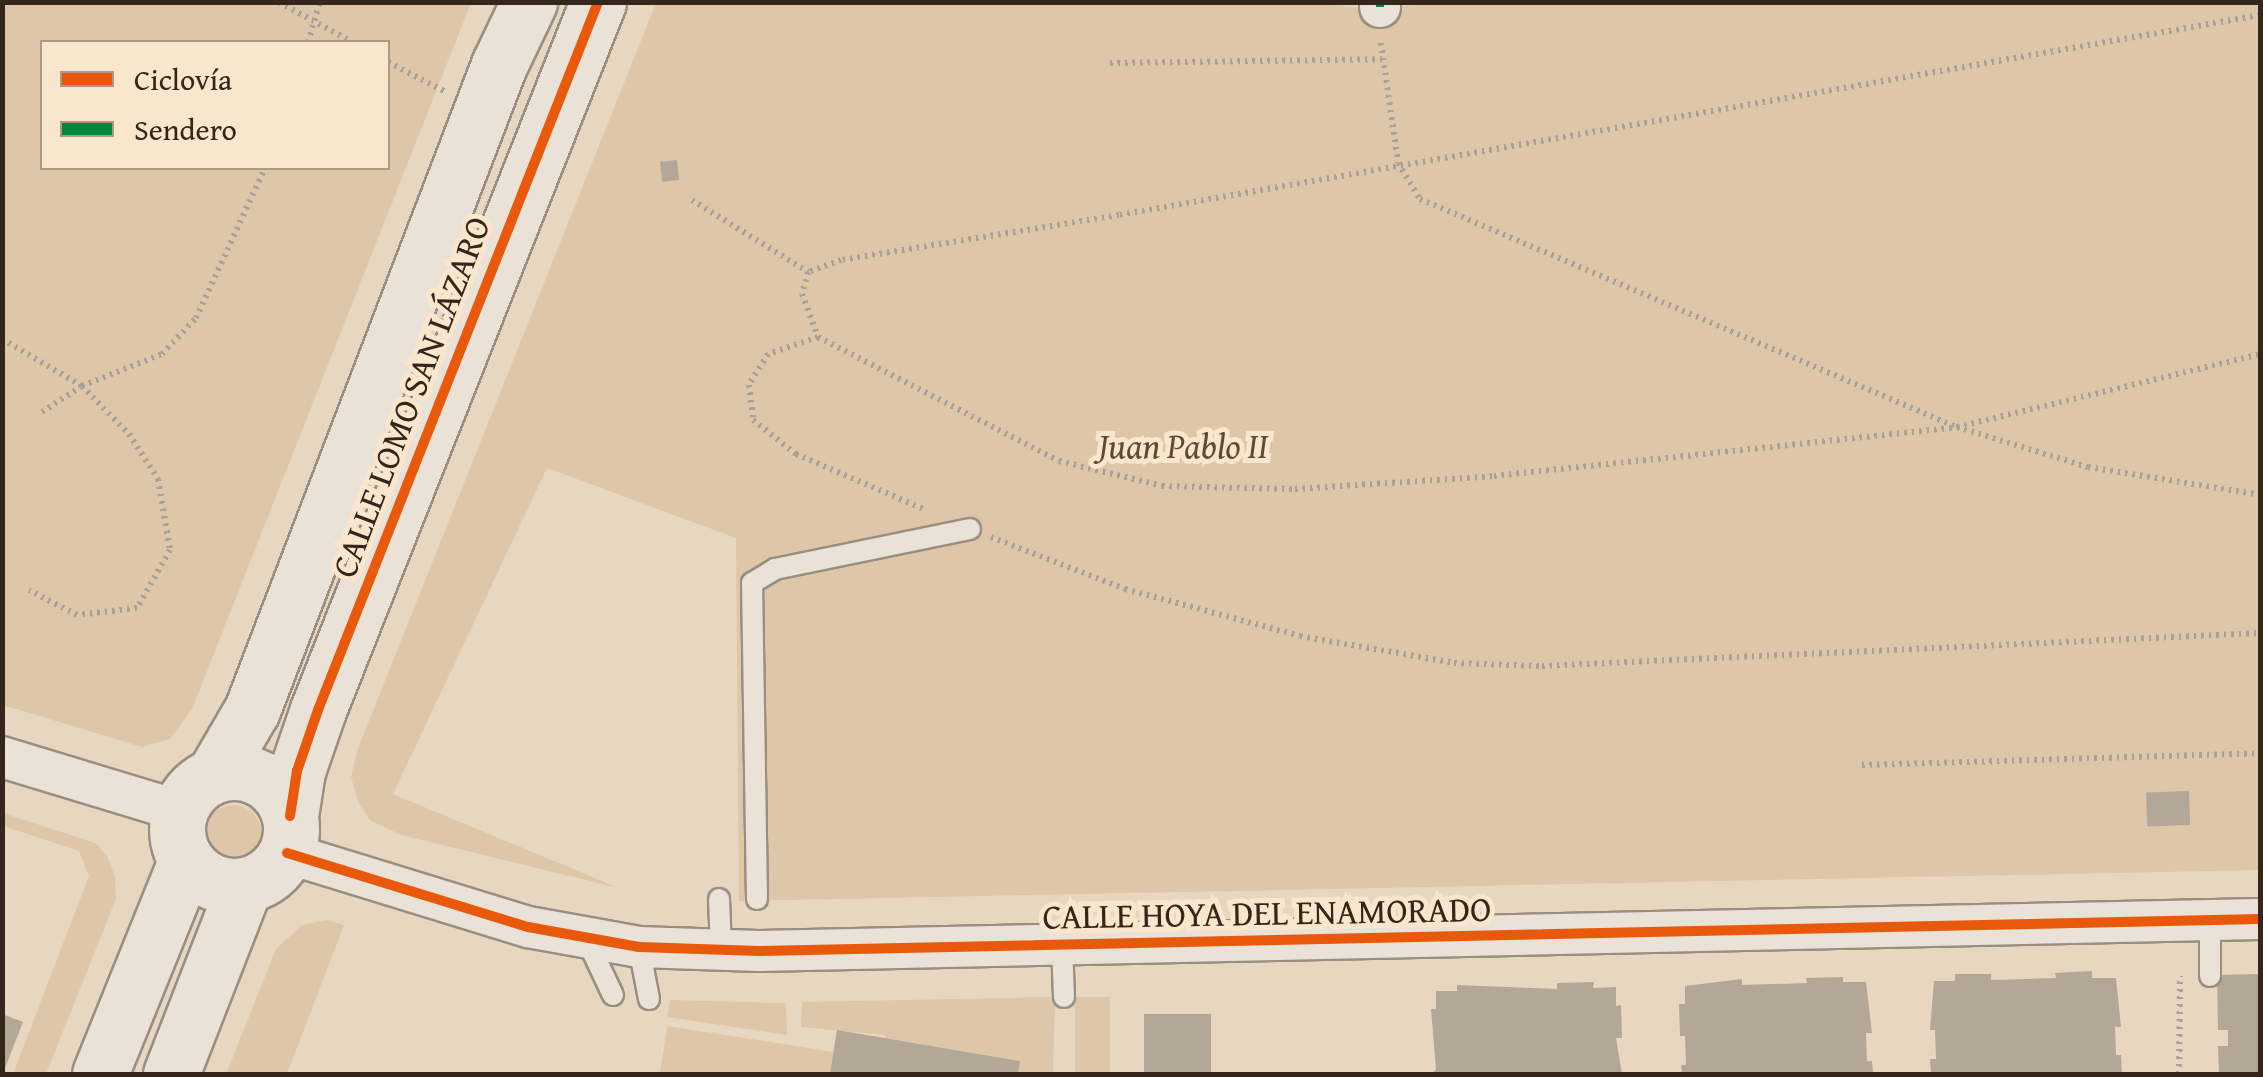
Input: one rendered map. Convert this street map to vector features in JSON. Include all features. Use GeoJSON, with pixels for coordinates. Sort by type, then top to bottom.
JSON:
{"type":"FeatureCollection","features":[{"type":"Feature","properties":{"kind":"street","name":"CALLE LOMO SAN LÁZARO"},"geometry":{"type":"LineString","coordinates":[[289,835],[297,771],[318,710],[598,2]]}},
{"type":"Feature","properties":{"kind":"street","name":"CALLE LOMO SAN LÁZARO"},"geometry":{"type":"LineString","coordinates":[[100,1074],[193,816],[252,710],[492,83],[527,5]]}},
{"type":"Feature","properties":{"kind":"street"},"geometry":{"type":"LineString","coordinates":[[2,757],[193,816]]}},
{"type":"Feature","properties":{"kind":"street"},"geometry":{"type":"LineString","coordinates":[[253,774],[283,798],[289,835],[262,881],[222,886],[202,876],[193,816],[253,774]]}},
{"type":"Feature","properties":{"kind":"street","name":"CALLE HOYA DEL ENAMORADO"},"geometry":{"type":"LineString","coordinates":[[289,835],[528,927],[638,947],[721,950],[1062,945],[2260,920]]}},
{"type":"Feature","properties":{"kind":"street"},"geometry":{"type":"LineString","coordinates":[[171,1074],[244,886]]}},
{"type":"Feature","properties":{"kind":"lane"},"geometry":{"type":"LineString","coordinates":[[757,900],[752,583],[774,570],[970,529]]}},
{"type":"Feature","properties":{"kind":"lane"},"geometry":{"type":"LineString","coordinates":[[720,898],[721,950]]}},
{"type":"Feature","properties":{"kind":"lane"},"geometry":{"type":"LineString","coordinates":[[2196,920],[2210,976]]}},
{"type":"Feature","properties":{"kind":"lane"},"geometry":{"type":"LineString","coordinates":[[586,938],[613,994]]}},
{"type":"Feature","properties":{"kind":"lane"},"geometry":{"type":"LineString","coordinates":[[1062,945],[1064,997]]}},
{"type":"Feature","properties":{"kind":"lane"},"geometry":{"type":"LineString","coordinates":[[638,947],[649,998]]}},
{"type":"Feature","properties":{"kind":"path"},"geometry":{"type":"LineString","coordinates":[[279,2],[348,40]]}},
{"type":"Feature","properties":{"kind":"path"},"geometry":{"type":"LineString","coordinates":[[309,40],[320,2]]}},
{"type":"Feature","properties":{"kind":"path"},"geometry":{"type":"LineString","coordinates":[[1380,5],[1382,59],[1398,163],[1420,199],[1957,428],[2088,467],[2260,495]]}},
{"type":"Feature","properties":{"kind":"path"},"geometry":{"type":"LineString","coordinates":[[808,272],[841,260],[2260,14]]}},
{"type":"Feature","properties":{"kind":"path"},"geometry":{"type":"LineString","coordinates":[[1110,63],[1382,59]]}},
{"type":"Feature","properties":{"kind":"path"},"geometry":{"type":"LineString","coordinates":[[42,412],[82,386],[162,354],[196,318],[264,170]]}},
{"type":"Feature","properties":{"kind":"path"},"geometry":{"type":"LineString","coordinates":[[692,200],[808,272]]}},
{"type":"Feature","properties":{"kind":"path"},"geometry":{"type":"LineString","coordinates":[[808,272],[802,294],[818,337],[1060,461],[1162,486],[1294,489],[1494,476],[1957,428],[2260,354]]}},
{"type":"Feature","properties":{"kind":"path"},"geometry":{"type":"LineString","coordinates":[[818,337],[768,354],[749,385],[754,420],[796,454],[1125,590],[1300,636],[1454,663],[1542,666],[2260,633]]}},
{"type":"Feature","properties":{"kind":"path"},"geometry":{"type":"LineString","coordinates":[[2,339],[82,386],[129,434],[158,478],[170,550],[137,608],[77,615],[28,590]]}},
{"type":"Feature","properties":{"kind":"path"},"geometry":{"type":"LineString","coordinates":[[1862,765],[2260,752]]}},
{"type":"Feature","properties":{"kind":"path"},"geometry":{"type":"LineString","coordinates":[[2179,1074],[2196,920]]}},
{"type":"Feature","properties":{"kind":"green space","name":"Juan Pablo II"},"geometry":{"type":"Polygon","coordinates":[[[1290,2],[1370,8],[1472,2],[2260,3],[2260,870],[739,901],[736,538],[547,468],[393,794],[619,888],[401,835],[370,820],[358,802],[351,777],[357,751],[656,3],[1290,2]]]}},
{"type":"Feature","properties":{"kind":"green space"},"geometry":{"type":"Polygon","coordinates":[[[2,3],[471,3],[192,709],[170,739],[142,747],[3,705],[2,3]]]}},
{"type":"Feature","properties":{"kind":"green space"},"geometry":{"type":"Polygon","coordinates":[[[233,805],[253,813],[261,833],[253,853],[233,861],[213,853],[205,833],[213,813],[233,805]]]}},
{"type":"Feature","properties":{"kind":"green space"},"geometry":{"type":"Polygon","coordinates":[[[3,813],[95,843],[107,856],[115,876],[116,899],[46,1074],[13,1074],[89,876],[79,851],[3,826],[3,813]]]}},
{"type":"Feature","properties":{"kind":"green space"},"geometry":{"type":"Polygon","coordinates":[[[326,920],[344,925],[287,1074],[226,1074],[276,949],[302,925],[326,920]]]}},
{"type":"Feature","properties":{"kind":"green space"},"geometry":{"type":"Polygon","coordinates":[[[1055,997],[1053,1074],[1018,1074],[1019,1061],[885,1041],[885,1035],[801,1027],[802,1002],[1055,997]]]}},
{"type":"Feature","properties":{"kind":"green space"},"geometry":{"type":"Polygon","coordinates":[[[1075,997],[1110,997],[1110,1074],[1075,1074],[1075,997]]]}},
{"type":"Feature","properties":{"kind":"green space"},"geometry":{"type":"Polygon","coordinates":[[[670,1000],[786,1003],[787,1035],[667,1017],[670,1000]]]}},
{"type":"Feature","properties":{"kind":"green space"},"geometry":{"type":"Polygon","coordinates":[[[667,1026],[834,1052],[830,1074],[660,1074],[667,1026]]]}},
{"type":"Feature","properties":{"kind":"building"},"geometry":{"type":"Polygon","coordinates":[[[677,160],[679,180],[662,182],[660,162],[677,160]]]}},
{"type":"Feature","properties":{"kind":"building"},"geometry":{"type":"Polygon","coordinates":[[[2189,791],[2190,825],[2147,826],[2146,793],[2189,791]]]}},
{"type":"Feature","properties":{"kind":"building"},"geometry":{"type":"Polygon","coordinates":[[[2092,971],[2092,978],[2116,978],[2121,1027],[2115,1027],[2116,1055],[2121,1055],[2122,1074],[1931,1074],[1930,1059],[1936,1059],[1935,1030],[1930,1030],[1934,981],[1955,981],[1955,974],[1991,974],[1991,980],[2056,978],[2055,973],[2092,971]]]}},
{"type":"Feature","properties":{"kind":"building"},"geometry":{"type":"Polygon","coordinates":[[[2260,974],[2260,1074],[2219,1074],[2218,1046],[2228,1046],[2228,1030],[2218,1030],[2217,975],[2260,974]]]}},
{"type":"Feature","properties":{"kind":"building"},"geometry":{"type":"Polygon","coordinates":[[[1843,977],[1843,982],[1866,982],[1872,1033],[1866,1033],[1867,1061],[1872,1061],[1873,1074],[1682,1074],[1681,1065],[1686,1065],[1685,1036],[1680,1036],[1679,1004],[1685,1004],[1685,986],[1742,979],[1742,985],[1807,983],[1806,978],[1843,977]]]}},
{"type":"Feature","properties":{"kind":"building"},"geometry":{"type":"Polygon","coordinates":[[[1594,982],[1593,988],[1616,987],[1616,1006],[1621,1005],[1622,1038],[1616,1038],[1622,1074],[1431,1074],[1436,1069],[1431,1009],[1436,1009],[1436,991],[1457,991],[1457,985],[1557,989],[1557,983],[1594,982]]]}},
{"type":"Feature","properties":{"kind":"building"},"geometry":{"type":"Polygon","coordinates":[[[2,1014],[23,1022],[3,1073],[2,1073],[2,1014]]]}},
{"type":"Feature","properties":{"kind":"building"},"geometry":{"type":"Polygon","coordinates":[[[1144,1014],[1211,1014],[1211,1074],[1144,1074],[1144,1014]]]}},
{"type":"Feature","properties":{"kind":"building"},"geometry":{"type":"Polygon","coordinates":[[[837,1030],[1020,1061],[1018,1074],[830,1074],[837,1030]]]}},
{"type":"Feature","properties":{"kind":"marked path"},"geometry":{"type":"LineString","coordinates":[[1380,2],[1380,7]]}},
{"type":"Feature","properties":{"kind":"cycle path"},"geometry":{"type":"LineString","coordinates":[[290,816],[297,771],[318,710],[598,2]]}},
{"type":"Feature","properties":{"kind":"cycle path"},"geometry":{"type":"LineString","coordinates":[[287,853],[528,927],[639,947],[759,951],[2260,919]]}}]}
